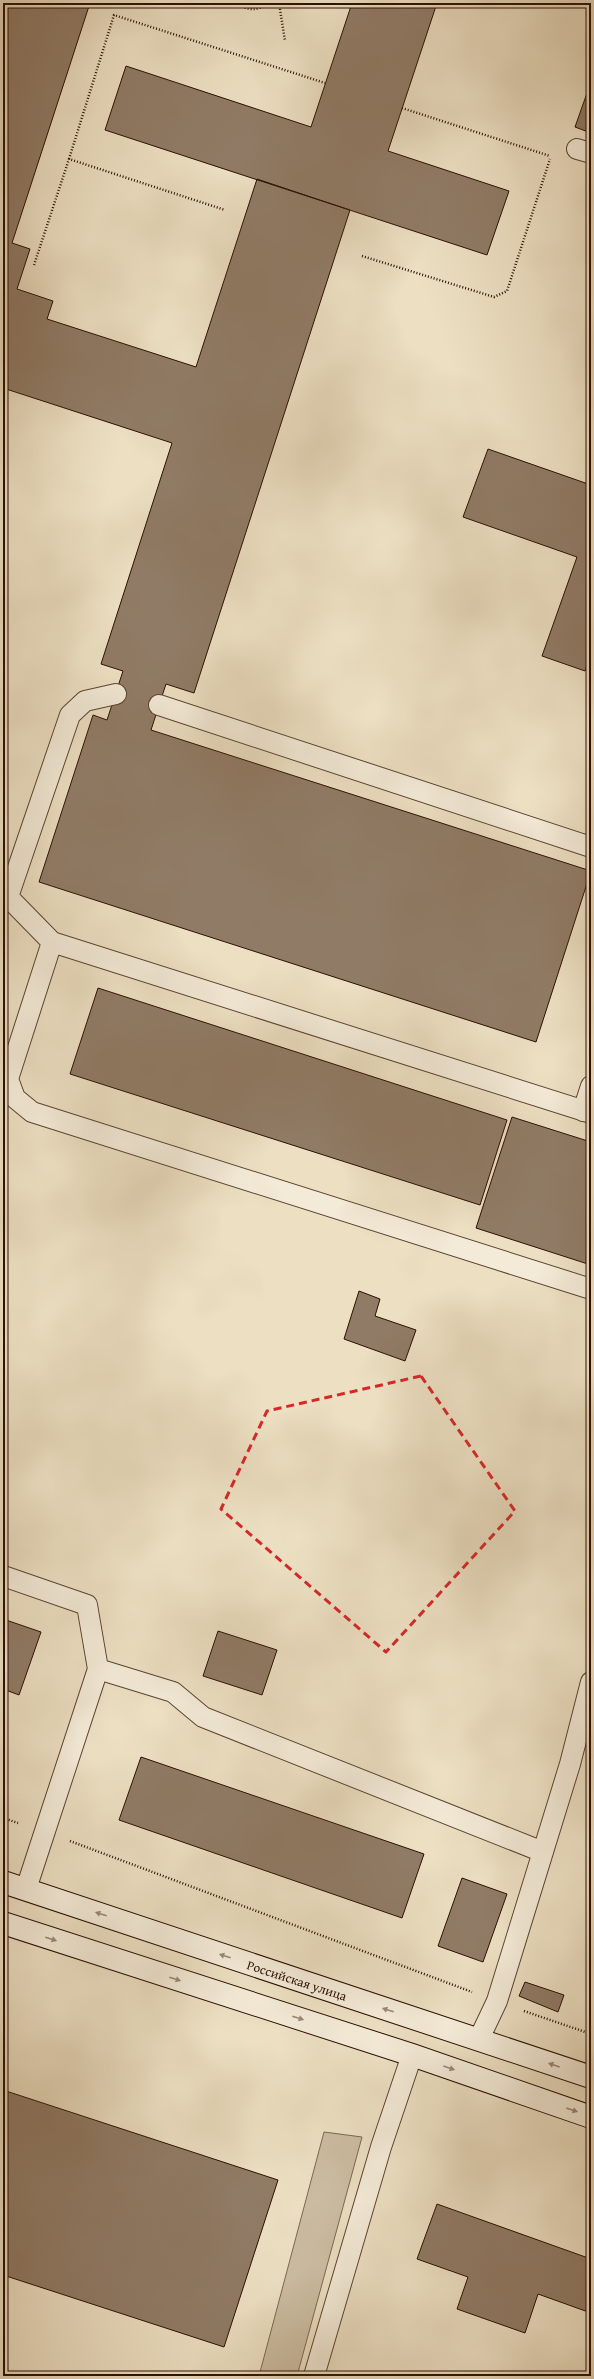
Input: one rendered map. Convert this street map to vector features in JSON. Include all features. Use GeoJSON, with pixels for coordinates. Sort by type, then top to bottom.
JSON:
{"type":"FeatureCollection","features":[{"type":"Feature","properties":{"kind":"main road","name":"Российская улица"},"geometry":{"type":"LineString","coordinates":[[3,1882],[591,2077]]}},
{"type":"Feature","properties":{"kind":"main road"},"geometry":{"type":"LineString","coordinates":[[3,1922],[412,2055],[591,2117]]}},
{"type":"Feature","properties":{"kind":"lane"},"geometry":{"type":"LineString","coordinates":[[116,694],[85,701],[70,715],[8,897],[52,942],[587,1112],[591,1086]]}},
{"type":"Feature","properties":{"kind":"lane"},"geometry":{"type":"LineString","coordinates":[[159,705],[591,847]]}},
{"type":"Feature","properties":{"kind":"lane"},"geometry":{"type":"LineString","coordinates":[[52,942],[8,1079],[15,1098],[32,1112],[591,1289]]}},
{"type":"Feature","properties":{"kind":"lane"},"geometry":{"type":"LineString","coordinates":[[3,1576],[88,1605],[98,1669],[26,1889]]}},
{"type":"Feature","properties":{"kind":"lane"},"geometry":{"type":"LineString","coordinates":[[98,1669],[173,1692],[203,1717],[544,1852]]}},
{"type":"Feature","properties":{"kind":"lane"},"geometry":{"type":"LineString","coordinates":[[479,2039],[497,2001],[544,1852],[570,1764],[591,1682]]}},
{"type":"Feature","properties":{"kind":"lane"},"geometry":{"type":"LineString","coordinates":[[314,2376],[381,2147],[412,2055]]}},
{"type":"Feature","properties":{"kind":"path"},"geometry":{"type":"LineString","coordinates":[[237,3],[244,8],[253,10],[269,3]]}},
{"type":"Feature","properties":{"kind":"path"},"geometry":{"type":"LineString","coordinates":[[279,3],[285,41]]}},
{"type":"Feature","properties":{"kind":"path"},"geometry":{"type":"LineString","coordinates":[[34,265],[114,15],[326,83]]}},
{"type":"Feature","properties":{"kind":"path"},"geometry":{"type":"LineString","coordinates":[[402,108],[558,159]]}},
{"type":"Feature","properties":{"kind":"path"},"geometry":{"type":"LineString","coordinates":[[362,256],[494,297],[507,291],[551,156]]}},
{"type":"Feature","properties":{"kind":"path"},"geometry":{"type":"LineString","coordinates":[[69,159],[225,210]]}},
{"type":"Feature","properties":{"kind":"path"},"geometry":{"type":"LineString","coordinates":[[3,1818],[45,1832],[497,2001],[591,2034]]}},
{"type":"Feature","properties":{"kind":"highlighted area"},"geometry":{"type":"Polygon","coordinates":[[[421,1376],[515,1511],[386,1652],[221,1509],[267,1411],[421,1376]]]}},
{"type":"Feature","properties":{"kind":"shaded area"},"geometry":{"type":"Polygon","coordinates":[[[324,2132],[362,2137],[297,2376],[259,2376],[324,2132]]]}},
{"type":"Feature","properties":{"kind":"building"},"geometry":{"type":"Polygon","coordinates":[[[3,3],[90,3],[12,243],[30,249],[17,289],[53,301],[47,319],[196,367],[257,179],[350,210],[194,693],[166,684],[151,730],[591,871],[536,1042],[39,882],[93,715],[107,720],[123,671],[101,664],[172,443],[3,388],[3,3]]]}},
{"type":"Feature","properties":{"kind":"building"},"geometry":{"type":"Polygon","coordinates":[[[352,3],[437,3],[388,151],[509,191],[487,255],[105,130],[126,66],[311,127],[352,3]]]}},
{"type":"Feature","properties":{"kind":"building"},"geometry":{"type":"Polygon","coordinates":[[[587,93],[591,95],[591,133],[575,127],[587,93]]]}},
{"type":"Feature","properties":{"kind":"building"},"geometry":{"type":"Polygon","coordinates":[[[488,449],[591,485],[591,655],[585,671],[542,656],[577,557],[463,517],[488,449]]]}},
{"type":"Feature","properties":{"kind":"building"},"geometry":{"type":"Polygon","coordinates":[[[98,988],[507,1120],[480,1205],[70,1074],[98,988]]]}},
{"type":"Feature","properties":{"kind":"building"},"geometry":{"type":"Polygon","coordinates":[[[512,1117],[591,1142],[591,1265],[476,1228],[512,1117]]]}},
{"type":"Feature","properties":{"kind":"building"},"geometry":{"type":"Polygon","coordinates":[[[359,1291],[380,1299],[375,1316],[416,1330],[405,1361],[344,1339],[359,1291]]]}},
{"type":"Feature","properties":{"kind":"building"},"geometry":{"type":"Polygon","coordinates":[[[3,1619],[41,1632],[19,1695],[3,1689],[3,1619]]]}},
{"type":"Feature","properties":{"kind":"building"},"geometry":{"type":"Polygon","coordinates":[[[218,1631],[277,1650],[262,1695],[203,1676],[218,1631]]]}},
{"type":"Feature","properties":{"kind":"building"},"geometry":{"type":"Polygon","coordinates":[[[141,1757],[424,1854],[402,1918],[119,1820],[141,1757]]]}},
{"type":"Feature","properties":{"kind":"building"},"geometry":{"type":"Polygon","coordinates":[[[462,1878],[507,1894],[483,1962],[438,1946],[462,1878]]]}},
{"type":"Feature","properties":{"kind":"building"},"geometry":{"type":"Polygon","coordinates":[[[525,1982],[564,1995],[558,2012],[519,1996],[525,1982]]]}},
{"type":"Feature","properties":{"kind":"building"},"geometry":{"type":"Polygon","coordinates":[[[3,2090],[278,2180],[224,2347],[3,2275],[3,2090]]]}},
{"type":"Feature","properties":{"kind":"building"},"geometry":{"type":"Polygon","coordinates":[[[437,2204],[591,2259],[591,2313],[538,2294],[525,2333],[457,2309],[468,2277],[417,2259],[437,2204]]]}}]}
